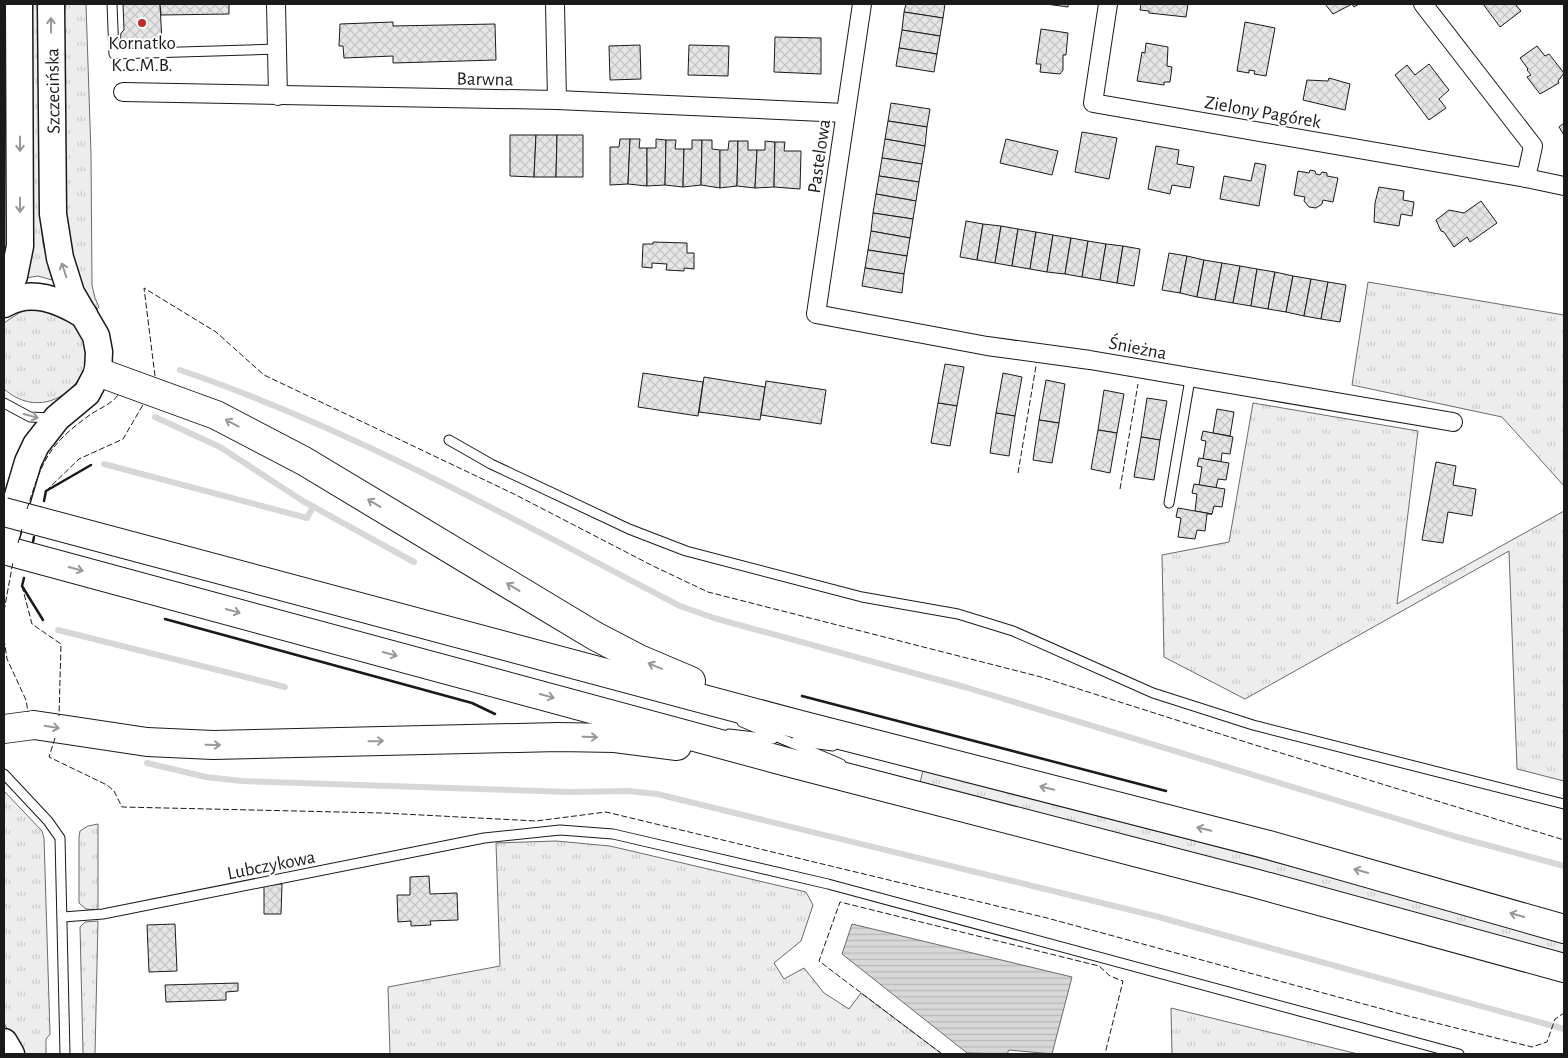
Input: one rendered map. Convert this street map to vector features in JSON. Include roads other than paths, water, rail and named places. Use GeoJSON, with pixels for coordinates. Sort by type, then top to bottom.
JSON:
{"type":"FeatureCollection","features":[{"type":"Feature","properties":{"kind":"highway"},"geometry":{"type":"LineString","coordinates":[[98,372],[216,415],[304,461],[595,636],[789,742]]}},
{"type":"Feature","properties":{"kind":"highway"},"geometry":{"type":"LineString","coordinates":[[4,512],[665,689],[922,797],[1254,883],[1564,968]]}},
{"type":"Feature","properties":{"kind":"highway"},"geometry":{"type":"LineString","coordinates":[[16,553],[654,725],[917,756],[1265,844],[1564,928]]}},
{"type":"Feature","properties":{"kind":"highway"},"geometry":{"type":"LineString","coordinates":[[4,729],[34,725],[147,742],[213,745],[558,737],[789,742]]}},
{"type":"Feature","properties":{"kind":"main road","name":"Szczecińska"},"geometry":{"type":"LineString","coordinates":[[4,299],[14,276],[20,246],[19,4]]}},
{"type":"Feature","properties":{"kind":"main road","name":"Szczecińska"},"geometry":{"type":"LineString","coordinates":[[51,4],[53,214],[60,258],[71,293],[91,324],[98,345],[98,372]]}},
{"type":"Feature","properties":{"kind":"main road"},"geometry":{"type":"LineString","coordinates":[[4,304],[17,297],[40,297],[63,303],[84,315]]}},
{"type":"Feature","properties":{"kind":"main road"},"geometry":{"type":"LineString","coordinates":[[4,543],[28,462],[36,445],[61,414],[87,393],[98,372]]}},
{"type":"Feature","properties":{"kind":"main road"},"geometry":{"type":"LineString","coordinates":[[4,1042],[11,1054]]}},
{"type":"Feature","properties":{"kind":"street"},"geometry":{"type":"LineString","coordinates":[[276,4],[278,96]]}},
{"type":"Feature","properties":{"kind":"street"},"geometry":{"type":"LineString","coordinates":[[555,4],[557,100]]}},
{"type":"Feature","properties":{"kind":"street","name":"Pastelowa"},"geometry":{"type":"LineString","coordinates":[[816,314],[862,4]]}},
{"type":"Feature","properties":{"kind":"street","name":"Zielony Pagórek"},"geometry":{"type":"LineString","coordinates":[[1108,4],[1093,103],[1564,186]]}},
{"type":"Feature","properties":{"kind":"street"},"geometry":{"type":"LineString","coordinates":[[1424,4],[1533,146],[1526,178]]}},
{"type":"Feature","properties":{"kind":"street","name":"Barwna"},"geometry":{"type":"LineString","coordinates":[[123,92],[557,100],[845,113]]}},
{"type":"Feature","properties":{"kind":"street","name":"Śnieżna"},"geometry":{"type":"LineString","coordinates":[[816,314],[987,346],[1090,360],[1453,422]]}},
{"type":"Feature","properties":{"kind":"lane"},"geometry":{"type":"LineString","coordinates":[[112,4],[114,54],[277,49]]}},
{"type":"Feature","properties":{"kind":"lane"},"geometry":{"type":"LineString","coordinates":[[1169,503],[1190,378]]}},
{"type":"Feature","properties":{"kind":"lane"},"geometry":{"type":"LineString","coordinates":[[4,403],[20,413],[38,419],[46,419],[61,414]]}},
{"type":"Feature","properties":{"kind":"lane"},"geometry":{"type":"LineString","coordinates":[[449,440],[517,476],[629,529],[686,551],[862,596],[958,614],[1012,631],[1152,693],[1253,725],[1564,804]]}},
{"type":"Feature","properties":{"kind":"lane"},"geometry":{"type":"LineString","coordinates":[[665,689],[849,767]]}},
{"type":"Feature","properties":{"kind":"lane"},"geometry":{"type":"LineString","coordinates":[[654,725],[917,756]]}},
{"type":"Feature","properties":{"kind":"lane"},"geometry":{"type":"LineString","coordinates":[[858,770],[922,797]]}},
{"type":"Feature","properties":{"kind":"lane"},"geometry":{"type":"LineString","coordinates":[[4,774],[48,821],[60,838],[65,1054]]}},
{"type":"Feature","properties":{"kind":"lane","name":"Lubczykowa"},"geometry":{"type":"LineString","coordinates":[[63,917],[103,914],[484,838],[560,830],[613,834],[828,884],[1460,1054]]}},
{"type":"Feature","properties":{"kind":"waterway"},"geometry":{"type":"LineString","coordinates":[[180,370],[309,420],[372,449],[496,510],[680,606],[714,618],[968,688],[1457,837],[1564,866]]}},
{"type":"Feature","properties":{"kind":"waterway"},"geometry":{"type":"LineString","coordinates":[[155,417],[220,447],[303,501],[414,562]]}},
{"type":"Feature","properties":{"kind":"waterway"},"geometry":{"type":"LineString","coordinates":[[104,464],[307,518],[313,507]]}},
{"type":"Feature","properties":{"kind":"waterway"},"geometry":{"type":"LineString","coordinates":[[58,630],[285,687]]}},
{"type":"Feature","properties":{"kind":"waterway"},"geometry":{"type":"LineString","coordinates":[[147,763],[206,777],[242,781],[570,792],[628,791],[657,794],[1155,916],[1564,1029]]}},
{"type":"Feature","properties":{"kind":"place","name":"Kornatko K.C.M.B."},"geometry":{"type":"Point","coordinates":[142,23]}}]}
